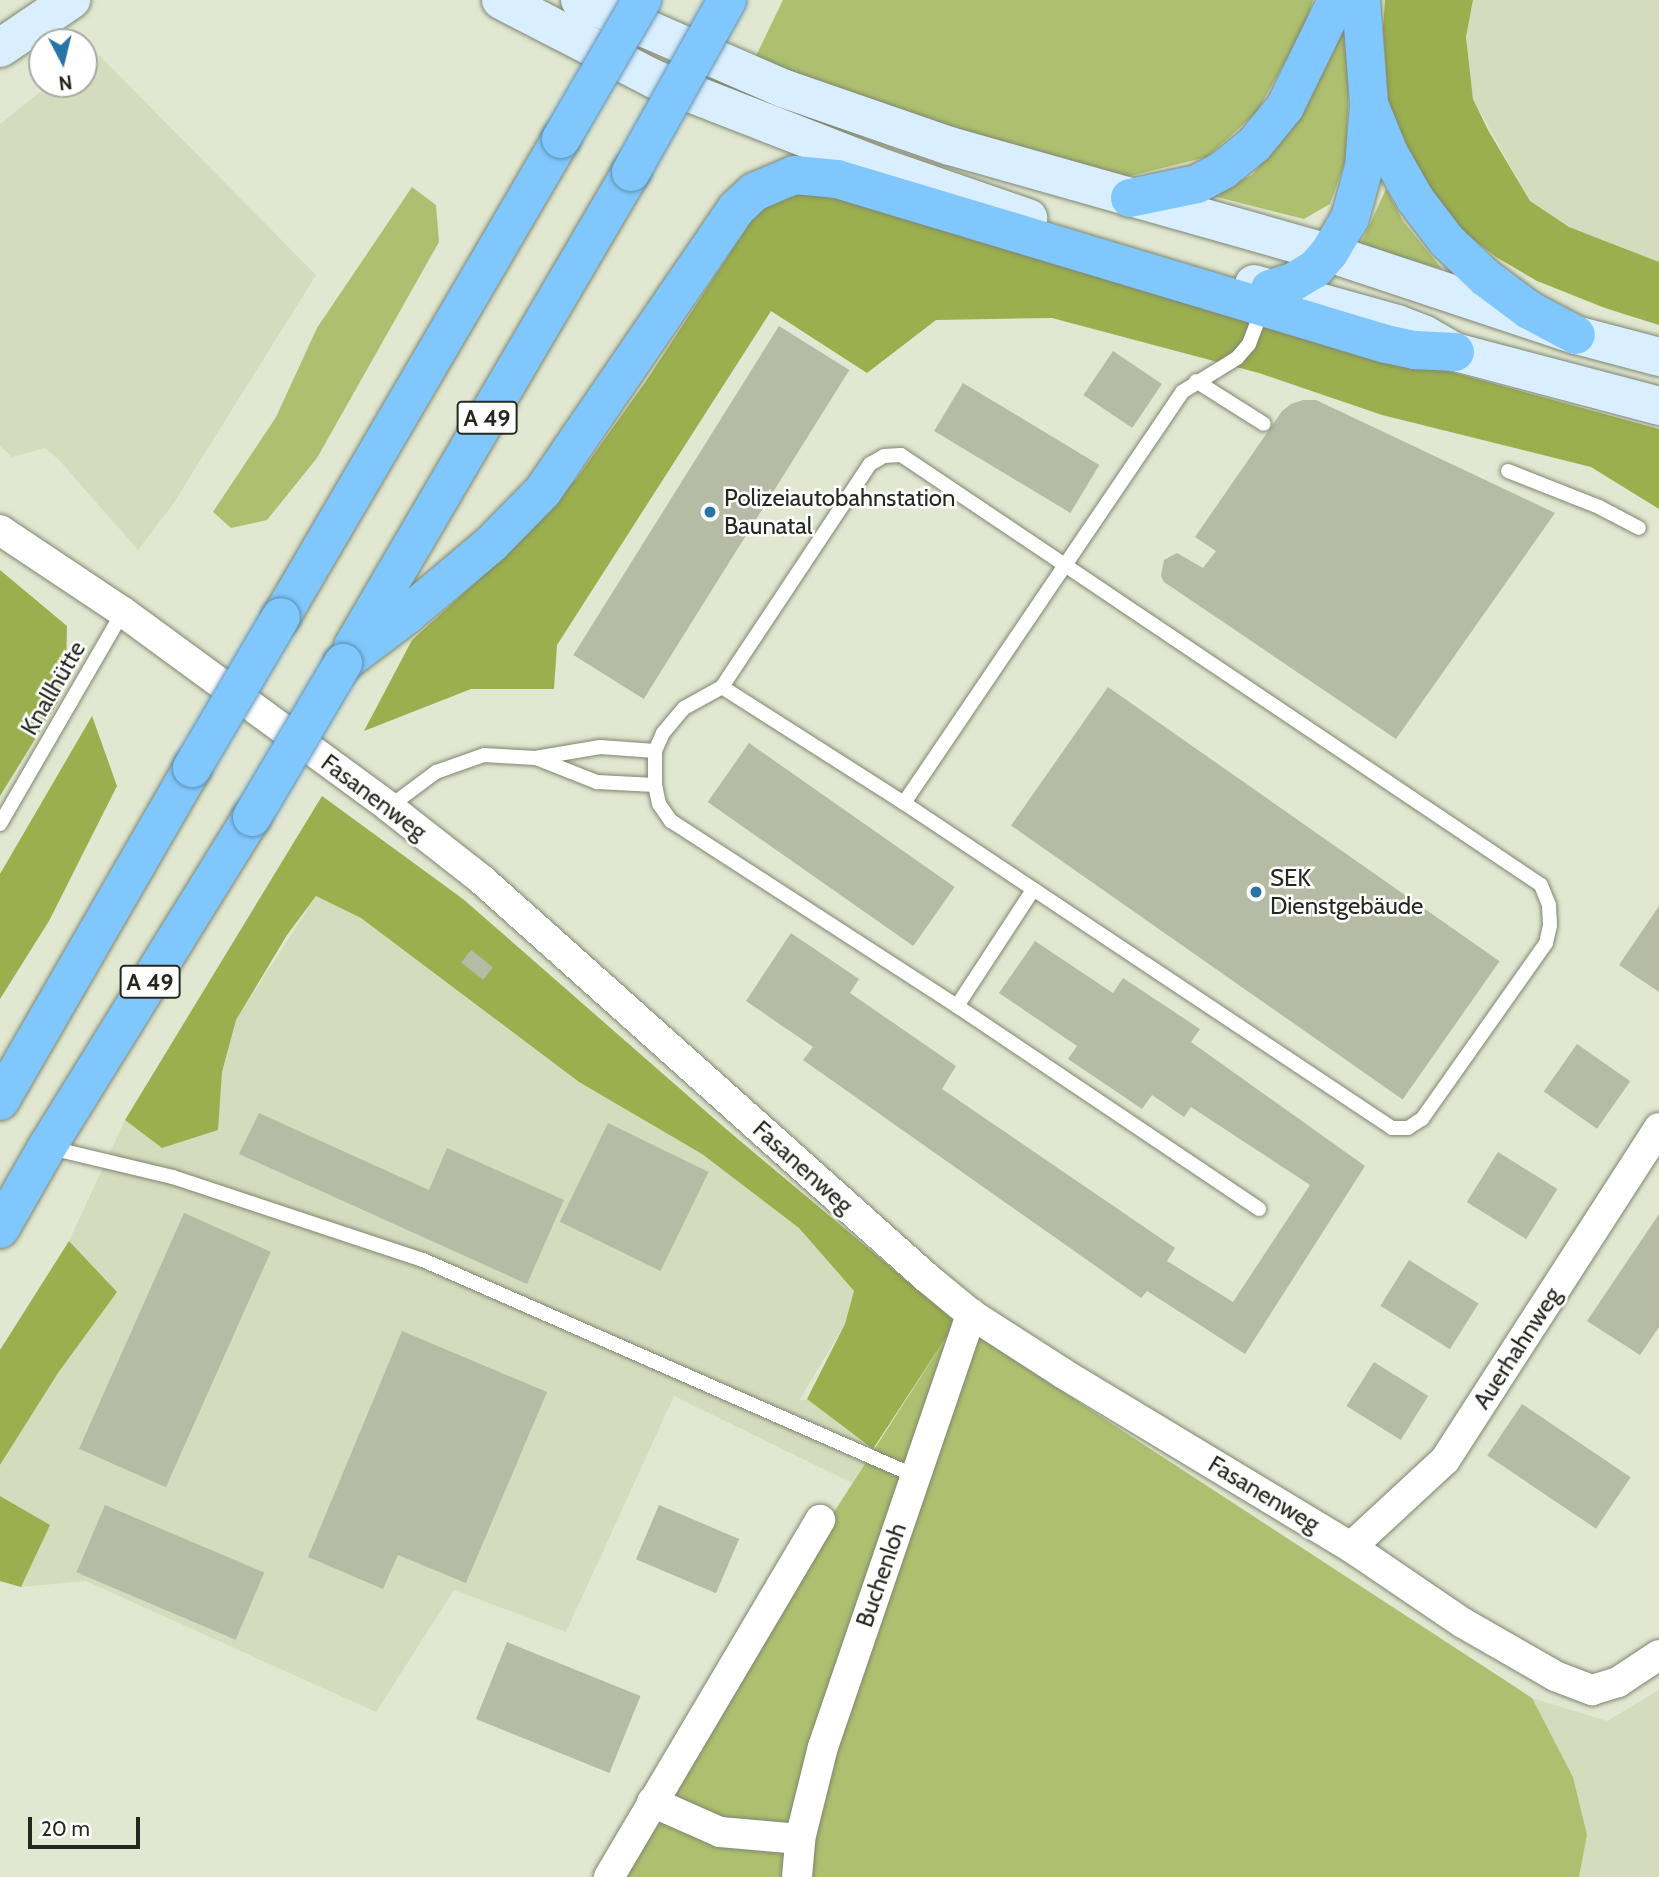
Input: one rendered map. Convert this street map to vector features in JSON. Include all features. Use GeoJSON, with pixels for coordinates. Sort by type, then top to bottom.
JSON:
{"type":"FeatureCollection","features":[{"type":"Feature","properties":{"kind":"highway","name":"A 49"},"geometry":{"type":"LineString","coordinates":[[0,1101],[642,0]]}},
{"type":"Feature","properties":{"kind":"highway","name":"A 49"},"geometry":{"type":"LineString","coordinates":[[0,1229],[47,1147],[252,817],[344,663],[631,172],[727,0]]}},
{"type":"Feature","properties":{"kind":"highway"},"geometry":{"type":"LineString","coordinates":[[1130,198],[1197,184],[1223,170],[1254,145],[1285,107],[1337,0]]}},
{"type":"Feature","properties":{"kind":"highway"},"geometry":{"type":"LineString","coordinates":[[344,663],[492,544],[543,491],[736,209],[754,192],[775,181],[794,175],[837,179],[1306,276],[1329,253],[1350,218],[1364,167],[1369,104],[1361,0]]}},
{"type":"Feature","properties":{"kind":"highway"},"geometry":{"type":"LineString","coordinates":[[1369,104],[1389,153],[1415,199],[1447,241],[1507,294],[1576,335]]}},
{"type":"Feature","properties":{"kind":"highway"},"geometry":{"type":"LineString","coordinates":[[1277,272],[1386,344],[1455,352]]}},
{"type":"Feature","properties":{"kind":"main road"},"geometry":{"type":"LineString","coordinates":[[0,48],[71,0]]}},
{"type":"Feature","properties":{"kind":"main road"},"geometry":{"type":"LineString","coordinates":[[501,0],[654,79],[839,152],[1062,229],[1277,272],[1329,253],[1576,335],[1659,358]]}},
{"type":"Feature","properties":{"kind":"main road"},"geometry":{"type":"LineString","coordinates":[[580,0],[785,89],[950,146],[1130,198],[1277,272]]}},
{"type":"Feature","properties":{"kind":"main road"},"geometry":{"type":"LineString","coordinates":[[1455,352],[1659,405]]}},
{"type":"Feature","properties":{"kind":"street","name":"Fasanenweg"},"geometry":{"type":"LineString","coordinates":[[0,530],[123,612],[389,807],[482,880],[926,1278],[971,1314],[1064,1374],[1351,1547],[1464,1623],[1555,1676],[1592,1690],[1618,1682],[1659,1655]]}},
{"type":"Feature","properties":{"kind":"street","name":"Auerhahnweg"},"geometry":{"type":"LineString","coordinates":[[1351,1547],[1445,1460],[1659,1128]]}},
{"type":"Feature","properties":{"kind":"street","name":"Buchenloh"},"geometry":{"type":"LineString","coordinates":[[797,1877],[800,1839],[823,1747],[971,1314]]}},
{"type":"Feature","properties":{"kind":"street"},"geometry":{"type":"LineString","coordinates":[[609,1877],[820,1520]]}},
{"type":"Feature","properties":{"kind":"street"},"geometry":{"type":"LineString","coordinates":[[652,1802],[720,1832],[800,1839]]}},
{"type":"Feature","properties":{"kind":"lane"},"geometry":{"type":"LineString","coordinates":[[904,803],[1182,392],[1237,358],[1249,344],[1277,272]]}},
{"type":"Feature","properties":{"kind":"lane"},"geometry":{"type":"LineString","coordinates":[[1196,381],[1264,424]]}},
{"type":"Feature","properties":{"kind":"lane"},"geometry":{"type":"LineString","coordinates":[[722,687],[904,803],[1392,1128],[1408,1128],[1422,1119],[1546,943],[1550,925],[1549,905],[1541,885],[1529,874],[1064,567],[901,455],[884,456],[870,464],[722,687],[684,708],[663,733],[655,751],[655,785],[659,804],[671,821],[957,1006],[1259,1209]]}},
{"type":"Feature","properties":{"kind":"lane"},"geometry":{"type":"LineString","coordinates":[[1508,471],[1599,507],[1639,528]]}},
{"type":"Feature","properties":{"kind":"lane","name":"Knallhütte"},"geometry":{"type":"LineString","coordinates":[[0,824],[123,612]]}},
{"type":"Feature","properties":{"kind":"lane"},"geometry":{"type":"LineString","coordinates":[[389,807],[436,772],[484,755],[535,758],[600,747],[655,751]]}},
{"type":"Feature","properties":{"kind":"lane"},"geometry":{"type":"LineString","coordinates":[[535,758],[597,782],[655,785]]}},
{"type":"Feature","properties":{"kind":"lane"},"geometry":{"type":"LineString","coordinates":[[957,1006],[1033,890]]}},
{"type":"Feature","properties":{"kind":"lane"},"geometry":{"type":"LineString","coordinates":[[47,1147],[173,1177],[423,1260],[915,1476]]}},
{"type":"Feature","properties":{"kind":"shaded area"},"geometry":{"type":"Polygon","coordinates":[[[1473,0],[1659,0],[1659,262],[1569,227],[1530,201],[1473,99],[1466,37],[1473,0]]]}},
{"type":"Feature","properties":{"kind":"shaded area"},"geometry":{"type":"Polygon","coordinates":[[[98,54],[316,275],[173,504],[138,550],[59,460],[45,448],[12,457],[0,446],[0,124],[32,98],[98,98],[98,54]]]}},
{"type":"Feature","properties":{"kind":"shaded area"},"geometry":{"type":"Polygon","coordinates":[[[316,896],[361,918],[579,1082],[702,1154],[799,1228],[854,1291],[845,1324],[799,1401],[807,1399],[873,1449],[852,1483],[674,1396],[566,1632],[454,1590],[376,1712],[86,1581],[21,1587],[49,1525],[0,1496],[0,1465],[58,1373],[116,1292],[69,1241],[125,1120],[162,1148],[217,1130],[222,1072],[236,1020],[316,896]]]}},
{"type":"Feature","properties":{"kind":"shaded area"},"geometry":{"type":"Polygon","coordinates":[[[1659,1690],[1659,1877],[1579,1877],[1587,1835],[1573,1777],[1532,1698],[1607,1721],[1659,1690]]]}},
{"type":"Feature","properties":{"kind":"green space"},"geometry":{"type":"Polygon","coordinates":[[[783,0],[1313,0],[1305,27],[1256,113],[1207,157],[1126,177],[942,129],[755,58],[783,0]]]}},
{"type":"Feature","properties":{"kind":"green space"},"geometry":{"type":"Polygon","coordinates":[[[1352,0],[1346,159],[1330,204],[1304,219],[1209,195],[1252,175],[1293,124],[1352,0]]]}},
{"type":"Feature","properties":{"kind":"green space"},"geometry":{"type":"Polygon","coordinates":[[[1385,0],[1473,0],[1466,37],[1473,99],[1488,130],[1530,201],[1569,227],[1659,262],[1659,325],[1605,308],[1537,281],[1496,257],[1456,226],[1426,189],[1402,142],[1388,100],[1383,28],[1385,0]]]}},
{"type":"Feature","properties":{"kind":"green space"},"geometry":{"type":"Polygon","coordinates":[[[412,187],[436,205],[439,242],[317,458],[267,520],[231,528],[213,512],[276,417],[317,328],[412,187]]]}},
{"type":"Feature","properties":{"kind":"green space"},"geometry":{"type":"Polygon","coordinates":[[[1386,189],[1403,221],[1442,269],[1360,246],[1386,189]]]}},
{"type":"Feature","properties":{"kind":"green space"},"geometry":{"type":"Polygon","coordinates":[[[828,192],[1309,333],[1659,429],[1659,509],[1591,467],[1382,415],[1259,373],[1052,318],[936,320],[867,373],[771,311],[557,645],[554,689],[471,689],[364,731],[412,640],[507,554],[577,478],[646,381],[755,215],[788,193],[828,192]]]}},
{"type":"Feature","properties":{"kind":"green space"},"geometry":{"type":"Polygon","coordinates":[[[0,570],[67,626],[66,669],[58,702],[0,796],[0,570]]]}},
{"type":"Feature","properties":{"kind":"green space"},"geometry":{"type":"Polygon","coordinates":[[[92,716],[117,786],[49,921],[0,999],[0,874],[92,716]]]}},
{"type":"Feature","properties":{"kind":"green space"},"geometry":{"type":"Polygon","coordinates":[[[322,796],[463,899],[726,1129],[956,1322],[873,1449],[807,1399],[845,1324],[854,1291],[799,1228],[702,1154],[579,1082],[361,918],[316,896],[287,935],[236,1020],[222,1072],[218,1130],[162,1148],[125,1120],[322,796]]]}},
{"type":"Feature","properties":{"kind":"green space"},"geometry":{"type":"Polygon","coordinates":[[[69,1241],[117,1292],[58,1373],[0,1465],[0,1350],[69,1241]]]}},
{"type":"Feature","properties":{"kind":"green space"},"geometry":{"type":"Polygon","coordinates":[[[956,1322],[1532,1698],[1573,1777],[1587,1835],[1579,1877],[615,1877],[628,1833],[956,1322]]]}},
{"type":"Feature","properties":{"kind":"green space"},"geometry":{"type":"Polygon","coordinates":[[[0,1496],[50,1525],[21,1587],[0,1581],[0,1496]]]}},
{"type":"Feature","properties":{"kind":"building","name":"Polizeiautobahnstation Baunatal"},"geometry":{"type":"Polygon","coordinates":[[[779,326],[849,370],[644,699],[573,655],[779,326]]]}},
{"type":"Feature","properties":{"kind":"building"},"geometry":{"type":"Polygon","coordinates":[[[1113,351],[1162,384],[1132,428],[1083,395],[1113,351]]]}},
{"type":"Feature","properties":{"kind":"building"},"geometry":{"type":"Polygon","coordinates":[[[963,383],[1099,465],[1070,513],[934,431],[963,383]]]}},
{"type":"Feature","properties":{"kind":"building"},"geometry":{"type":"Polygon","coordinates":[[[1303,400],[1316,400],[1555,513],[1396,739],[1164,582],[1161,576],[1164,560],[1177,553],[1203,568],[1216,551],[1195,537],[1282,411],[1303,400]]]}},
{"type":"Feature","properties":{"kind":"building","name":"SEK Dienstgebäude"},"geometry":{"type":"Polygon","coordinates":[[[1108,687],[1500,961],[1403,1100],[1011,825],[1108,687]]]}},
{"type":"Feature","properties":{"kind":"building"},"geometry":{"type":"Polygon","coordinates":[[[749,743],[955,887],[913,946],[708,802],[749,743]]]}},
{"type":"Feature","properties":{"kind":"building"},"geometry":{"type":"Polygon","coordinates":[[[1659,906],[1659,992],[1619,965],[1659,906]]]}},
{"type":"Feature","properties":{"kind":"building"},"geometry":{"type":"Polygon","coordinates":[[[791,933],[859,979],[850,993],[956,1066],[942,1089],[1175,1248],[1167,1261],[1233,1302],[1310,1185],[1191,1107],[1184,1117],[1152,1095],[1142,1109],[1068,1059],[1077,1046],[999,993],[1035,941],[1113,993],[1123,978],[1200,1029],[1191,1042],[1365,1166],[1245,1354],[1147,1291],[1141,1298],[803,1060],[813,1047],[746,1001],[791,933]]]}},
{"type":"Feature","properties":{"kind":"building"},"geometry":{"type":"Polygon","coordinates":[[[471,950],[493,967],[483,980],[461,963],[471,950]]]}},
{"type":"Feature","properties":{"kind":"building"},"geometry":{"type":"Polygon","coordinates":[[[1577,1044],[1630,1081],[1597,1129],[1544,1092],[1577,1044]]]}},
{"type":"Feature","properties":{"kind":"building"},"geometry":{"type":"Polygon","coordinates":[[[259,1113],[429,1190],[447,1148],[564,1200],[527,1284],[239,1154],[259,1113]]]}},
{"type":"Feature","properties":{"kind":"building"},"geometry":{"type":"Polygon","coordinates":[[[608,1123],[709,1172],[660,1271],[560,1222],[608,1123]]]}},
{"type":"Feature","properties":{"kind":"building"},"geometry":{"type":"Polygon","coordinates":[[[1498,1152],[1557,1189],[1526,1239],[1467,1202],[1498,1152]]]}},
{"type":"Feature","properties":{"kind":"building"},"geometry":{"type":"Polygon","coordinates":[[[184,1213],[271,1252],[166,1487],[79,1449],[184,1213]]]}},
{"type":"Feature","properties":{"kind":"building"},"geometry":{"type":"Polygon","coordinates":[[[1659,1214],[1659,1327],[1640,1355],[1587,1321],[1659,1214]]]}},
{"type":"Feature","properties":{"kind":"building"},"geometry":{"type":"Polygon","coordinates":[[[1409,1260],[1479,1303],[1450,1349],[1380,1306],[1409,1260]]]}},
{"type":"Feature","properties":{"kind":"building"},"geometry":{"type":"Polygon","coordinates":[[[402,1331],[547,1392],[466,1583],[398,1555],[383,1589],[308,1557],[402,1331]]]}},
{"type":"Feature","properties":{"kind":"building"},"geometry":{"type":"Polygon","coordinates":[[[1374,1362],[1428,1396],[1401,1440],[1346,1406],[1374,1362]]]}},
{"type":"Feature","properties":{"kind":"building"},"geometry":{"type":"Polygon","coordinates":[[[1522,1404],[1631,1477],[1596,1529],[1487,1455],[1522,1404]]]}},
{"type":"Feature","properties":{"kind":"building"},"geometry":{"type":"Polygon","coordinates":[[[105,1505],[264,1573],[236,1640],[76,1572],[105,1505]]]}},
{"type":"Feature","properties":{"kind":"building"},"geometry":{"type":"Polygon","coordinates":[[[659,1505],[739,1539],[716,1593],[636,1559],[659,1505]]]}},
{"type":"Feature","properties":{"kind":"building"},"geometry":{"type":"Polygon","coordinates":[[[507,1642],[641,1696],[609,1773],[476,1719],[507,1642]]]}},
{"type":"Feature","properties":{"kind":"place","name":"Polizeiautobahnstation Baunatal"},"geometry":{"type":"Point","coordinates":[710,512]}},
{"type":"Feature","properties":{"kind":"place","name":"SEK Dienstgebäude"},"geometry":{"type":"Point","coordinates":[1256,892]}}]}
